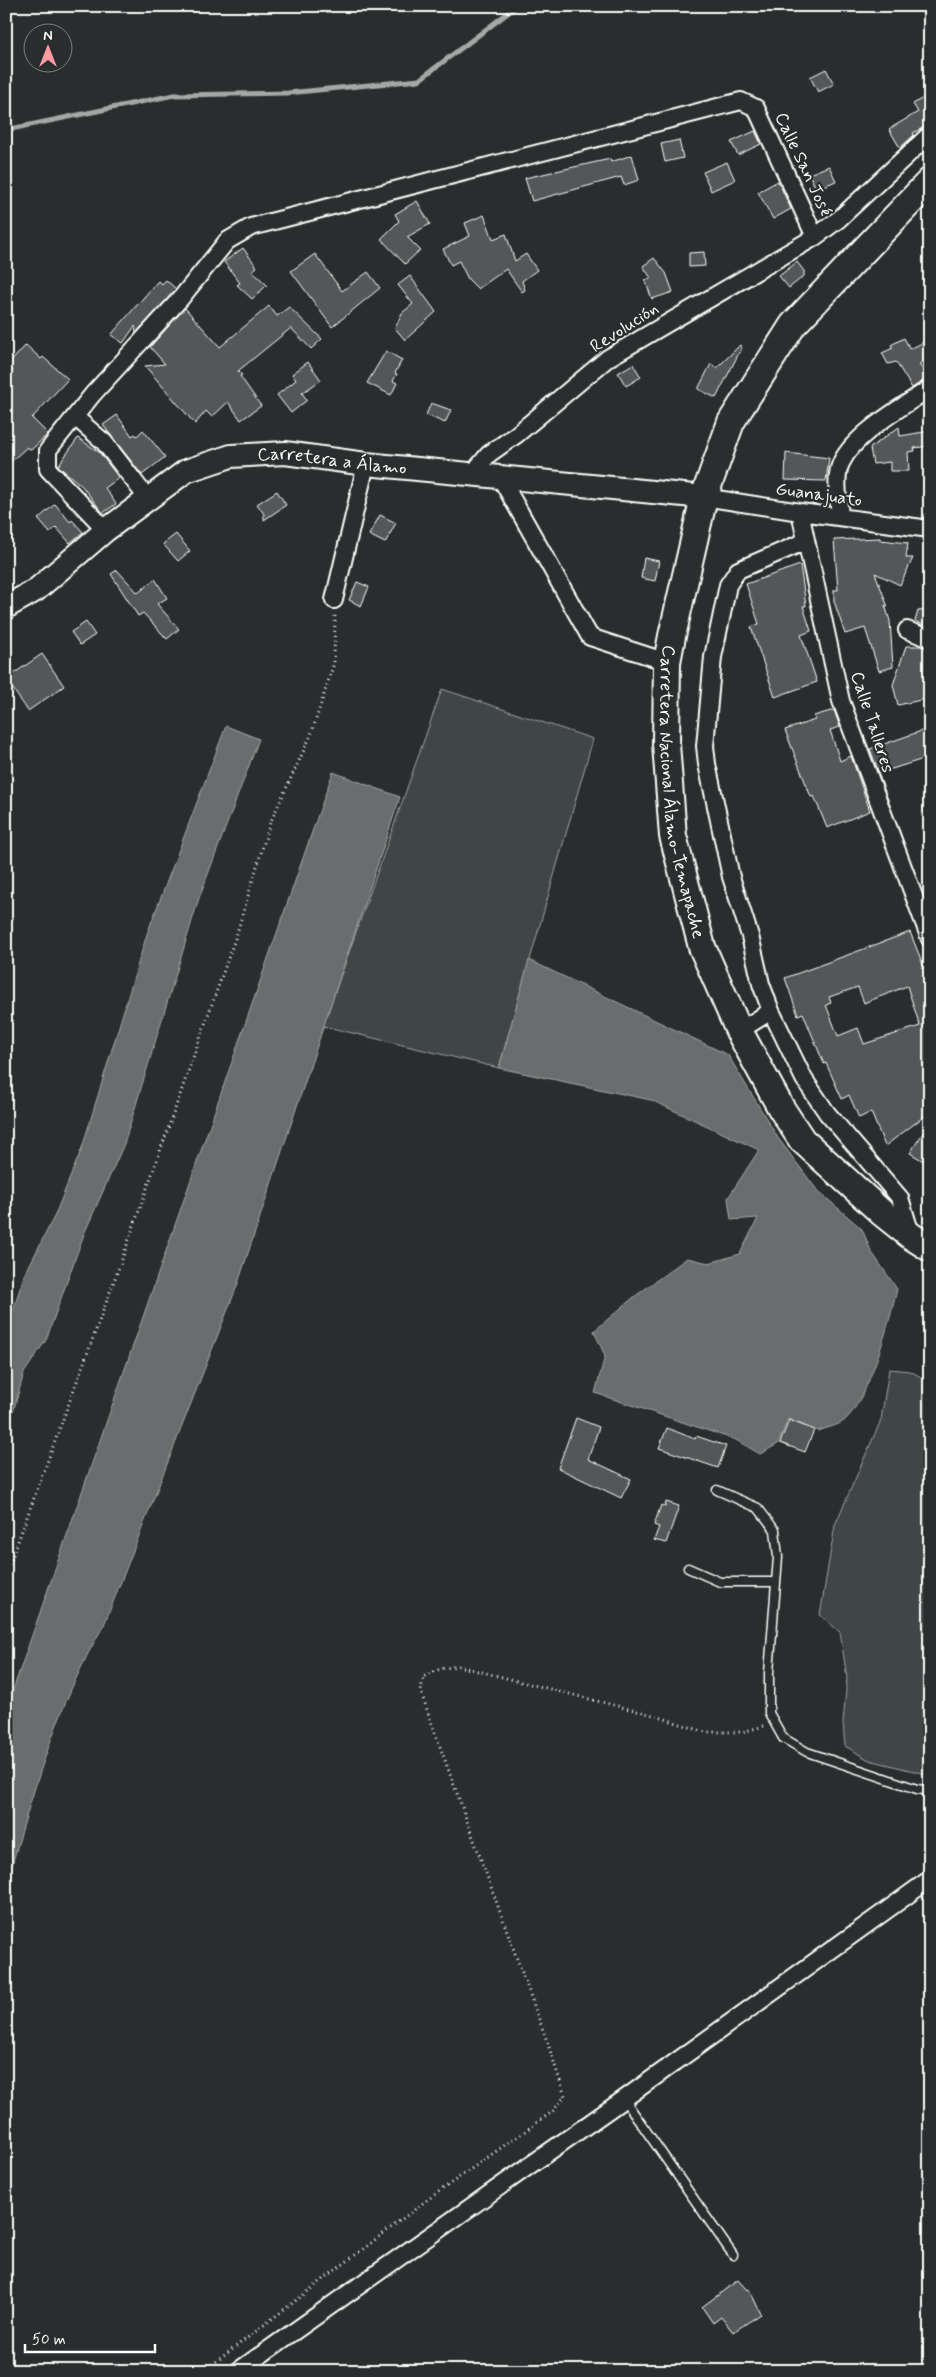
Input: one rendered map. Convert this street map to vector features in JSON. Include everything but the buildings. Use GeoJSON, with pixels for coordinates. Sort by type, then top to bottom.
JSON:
{"type":"FeatureCollection","features":[{"type":"Feature","properties":{"kind":"main road","name":"Carretera Nacional Álamo-Temapache"},"geometry":{"type":"LineString","coordinates":[[920,1242],[841,1177],[802,1140],[781,1108],[739,1030],[702,947],[673,836],[666,744],[667,662],[704,497],[731,422],[793,325],[930,181]]}},
{"type":"Feature","properties":{"kind":"main road","name":"Carretera a Álamo"},"geometry":{"type":"LineString","coordinates":[[6,607],[36,590],[106,530],[186,471],[231,456],[285,453],[366,464],[704,497]]}},
{"type":"Feature","properties":{"kind":"street","name":"Calle San José"},"geometry":{"type":"LineString","coordinates":[[75,417],[92,394],[181,298],[227,241],[252,227],[741,101],[756,108],[815,237]]}},
{"type":"Feature","properties":{"kind":"street","name":"Revolución"},"geometry":{"type":"LineString","coordinates":[[472,474],[489,454],[516,435],[608,358],[815,237],[839,219],[930,134]]}},
{"type":"Feature","properties":{"kind":"street"},"geometry":{"type":"LineString","coordinates":[[840,517],[837,485],[841,463],[858,439],[930,388]]}},
{"type":"Feature","properties":{"kind":"street"},"geometry":{"type":"LineString","coordinates":[[106,530],[48,469],[48,450],[75,417],[104,442],[148,500]]}},
{"type":"Feature","properties":{"kind":"street"},"geometry":{"type":"LineString","coordinates":[[334,600],[366,464]]}},
{"type":"Feature","properties":{"kind":"street"},"geometry":{"type":"LineString","coordinates":[[500,477],[590,637],[667,662]]}},
{"type":"Feature","properties":{"kind":"street","name":"Guanajuato"},"geometry":{"type":"LineString","coordinates":[[704,497],[930,529]]}},
{"type":"Feature","properties":{"kind":"street","name":"Calle Talleres"},"geometry":{"type":"LineString","coordinates":[[800,512],[841,701],[930,939]]}},
{"type":"Feature","properties":{"kind":"street"},"geometry":{"type":"LineString","coordinates":[[806,541],[738,570],[728,585],[713,657],[705,746],[731,877],[750,936],[761,984],[771,1011],[804,1079],[827,1113],[900,1198],[920,1242]]}},
{"type":"Feature","properties":{"kind":"street"},"geometry":{"type":"LineString","coordinates":[[907,630],[930,640]]}},
{"type":"Feature","properties":{"kind":"street"},"geometry":{"type":"LineString","coordinates":[[739,1030],[771,1011]]}},
{"type":"Feature","properties":{"kind":"street"},"geometry":{"type":"LineString","coordinates":[[238,2371],[624,2099],[930,1879]]}},
{"type":"Feature","properties":{"kind":"lane"},"geometry":{"type":"LineString","coordinates":[[717,1490],[758,1508],[775,1530],[778,1557],[769,1673],[769,1712],[783,1738],[807,1752],[917,1789],[930,1790]]}},
{"type":"Feature","properties":{"kind":"lane"},"geometry":{"type":"LineString","coordinates":[[688,1568],[720,1582],[776,1582]]}},
{"type":"Feature","properties":{"kind":"lane"},"geometry":{"type":"LineString","coordinates":[[624,2099],[732,2254]]}},
{"type":"Feature","properties":{"kind":"path"},"geometry":{"type":"LineString","coordinates":[[6,1574],[121,1262],[236,936],[270,823],[311,735],[334,663],[336,627],[334,600]]}},
{"type":"Feature","properties":{"kind":"path"},"geometry":{"type":"LineString","coordinates":[[204,2371],[427,2200],[552,2112],[565,2096],[548,2044],[434,1730],[422,1692],[423,1677],[440,1669],[458,1666],[653,1715],[705,1732],[742,1732],[774,1723]]}},
{"type":"Feature","properties":{"kind":"shaded area"},"geometry":{"type":"Polygon","coordinates":[[[442,689],[593,739],[499,1068],[323,1026],[442,689]]]}},
{"type":"Feature","properties":{"kind":"shaded area"},"geometry":{"type":"Polygon","coordinates":[[[226,726],[259,739],[199,898],[124,1144],[84,1234],[46,1340],[24,1373],[6,1437],[6,1332],[24,1276],[55,1215],[82,1148],[147,934],[226,726]]]}},
{"type":"Feature","properties":{"kind":"shaded area"},"geometry":{"type":"Polygon","coordinates":[[[333,772],[400,797],[237,1286],[104,1625],[72,1686],[59,1719],[36,1786],[6,1886],[6,1710],[333,772]]]}},
{"type":"Feature","properties":{"kind":"shaded area"},"geometry":{"type":"Polygon","coordinates":[[[529,960],[728,1055],[778,1138],[817,1190],[862,1229],[871,1251],[897,1289],[877,1360],[853,1411],[844,1421],[818,1431],[788,1419],[778,1444],[760,1454],[736,1440],[595,1393],[605,1356],[594,1331],[634,1297],[687,1258],[709,1263],[740,1254],[758,1218],[731,1220],[728,1198],[759,1150],[651,1100],[499,1068],[529,960]]]}},
{"type":"Feature","properties":{"kind":"shaded area"},"geometry":{"type":"Polygon","coordinates":[[[889,1369],[910,1371],[930,1382],[930,1775],[869,1760],[845,1746],[843,1723],[847,1678],[840,1632],[820,1615],[835,1525],[881,1420],[889,1369]]]}},
{"type":"Feature","properties":{"kind":"waterway"},"geometry":{"type":"LineString","coordinates":[[6,130],[174,95],[288,93],[419,80],[517,6]]}}]}
